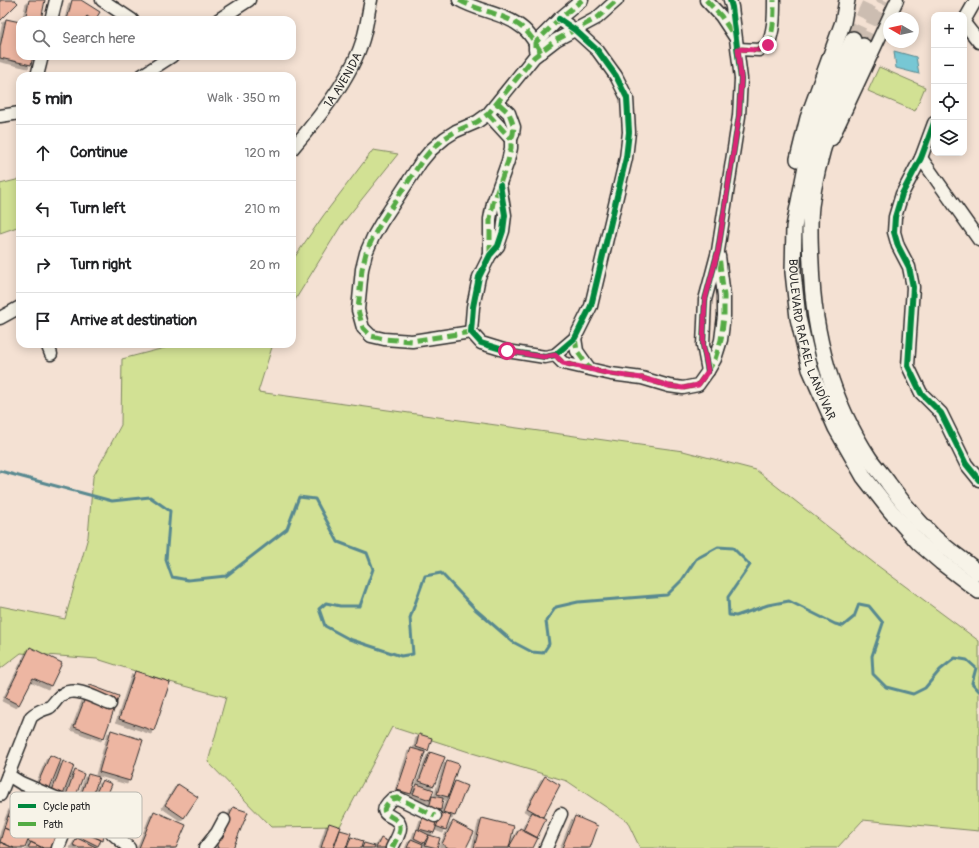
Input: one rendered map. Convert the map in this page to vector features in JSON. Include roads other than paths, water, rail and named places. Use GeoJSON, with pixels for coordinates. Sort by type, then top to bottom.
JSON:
{"type":"FeatureCollection","features":[{"type":"Feature","properties":{"kind":"main road"},"geometry":{"type":"LineString","coordinates":[[794,227],[792,206],[795,174],[802,142],[816,96],[843,22],[847,0]]}},
{"type":"Feature","properties":{"kind":"main road","name":"BOULEVARD RAFAEL LANDÍVAR"},"geometry":{"type":"LineString","coordinates":[[979,573],[933,535],[904,504],[869,457],[842,409],[822,350],[812,292],[810,227],[812,205],[819,165],[858,43],[834,80],[808,156],[794,227],[792,272],[798,318],[810,368],[836,428],[864,477],[888,508],[919,543],[963,580],[979,591]]}},
{"type":"Feature","properties":{"kind":"street"},"geometry":{"type":"LineString","coordinates":[[52,16],[56,0]]}},
{"type":"Feature","properties":{"kind":"street"},"geometry":{"type":"LineString","coordinates":[[102,0],[126,16]]}},
{"type":"Feature","properties":{"kind":"street"},"geometry":{"type":"LineString","coordinates":[[224,16],[249,0]]}},
{"type":"Feature","properties":{"kind":"street","name":"1A AVENIDA"},"geometry":{"type":"LineString","coordinates":[[296,144],[310,128],[352,66],[363,39],[371,0]]}},
{"type":"Feature","properties":{"kind":"street"},"geometry":{"type":"LineString","coordinates":[[459,0],[468,5],[499,14],[513,21],[526,30],[537,50]]}},
{"type":"Feature","properties":{"kind":"street"},"geometry":{"type":"LineString","coordinates":[[471,332],[412,341],[384,339],[371,336],[363,328],[358,310],[362,269],[366,253],[381,223],[421,162],[445,138],[456,131],[477,122],[488,114],[537,50],[558,19],[582,0]]}},
{"type":"Feature","properties":{"kind":"street"},"geometry":{"type":"LineString","coordinates":[[537,50],[597,18],[617,0]]}},
{"type":"Feature","properties":{"kind":"street"},"geometry":{"type":"LineString","coordinates":[[706,0],[721,16],[737,45],[758,50],[768,45],[772,36],[774,24],[774,0]]}},
{"type":"Feature","properties":{"kind":"street"},"geometry":{"type":"LineString","coordinates":[[708,371],[703,345],[705,300],[718,251],[739,116],[741,79],[730,0]]}},
{"type":"Feature","properties":{"kind":"street","name":"BOULEVARD RAFAEL LANDÍVAR"},"geometry":{"type":"LineString","coordinates":[[819,165],[897,0]]}},
{"type":"Feature","properties":{"kind":"street"},"geometry":{"type":"LineString","coordinates":[[967,16],[976,0]]}},
{"type":"Feature","properties":{"kind":"street"},"geometry":{"type":"LineString","coordinates":[[498,102],[509,113],[514,127],[508,161],[500,185],[505,215],[503,231],[498,246],[490,255],[479,277],[475,292],[471,332],[481,343],[507,351],[544,357],[555,355],[575,338],[591,306],[626,158],[629,132],[627,98],[616,76],[598,51],[575,30],[558,19]]}},
{"type":"Feature","properties":{"kind":"street"},"geometry":{"type":"LineString","coordinates":[[967,26],[979,42]]}},
{"type":"Feature","properties":{"kind":"street"},"geometry":{"type":"LineString","coordinates":[[37,72],[41,60]]}},
{"type":"Feature","properties":{"kind":"street"},"geometry":{"type":"LineString","coordinates":[[147,72],[166,60]]}},
{"type":"Feature","properties":{"kind":"street"},"geometry":{"type":"LineString","coordinates":[[0,116],[16,114]]}},
{"type":"Feature","properties":{"kind":"street"},"geometry":{"type":"LineString","coordinates":[[488,114],[511,139]]}},
{"type":"Feature","properties":{"kind":"street"},"geometry":{"type":"LineString","coordinates":[[931,131],[921,158],[902,194],[895,217],[894,232],[898,246],[909,267],[913,287],[908,366],[921,393],[941,413],[966,464],[979,480]]}},
{"type":"Feature","properties":{"kind":"street"},"geometry":{"type":"LineString","coordinates":[[921,158],[979,241]]}},
{"type":"Feature","properties":{"kind":"street"},"geometry":{"type":"LineString","coordinates":[[555,355],[563,363],[611,374],[642,378],[669,386],[683,388],[698,385],[715,359],[721,340],[724,316],[722,274],[718,251]]}},
{"type":"Feature","properties":{"kind":"street"},"geometry":{"type":"LineString","coordinates":[[0,318],[16,309]]}},
{"type":"Feature","properties":{"kind":"street"},"geometry":{"type":"LineString","coordinates":[[575,338],[577,352],[589,368]]}},
{"type":"Feature","properties":{"kind":"street"},"geometry":{"type":"LineString","coordinates":[[0,795],[31,717],[37,712],[51,706],[62,694],[67,692],[81,693],[110,704]]}},
{"type":"Feature","properties":{"kind":"street"},"geometry":{"type":"LineString","coordinates":[[8,775],[21,783],[42,792]]}},
{"type":"Feature","properties":{"kind":"street"},"geometry":{"type":"LineString","coordinates":[[392,848],[400,830],[398,822],[385,813],[385,805],[392,799],[398,798],[435,816]]}},
{"type":"Feature","properties":{"kind":"street"},"geometry":{"type":"LineString","coordinates":[[546,848],[561,814]]}},
{"type":"Feature","properties":{"kind":"street"},"geometry":{"type":"LineString","coordinates":[[205,848],[224,820]]}},
{"type":"Feature","properties":{"kind":"street"},"geometry":{"type":"LineString","coordinates":[[58,848],[64,838]]}},
{"type":"Feature","properties":{"kind":"street"},"geometry":{"type":"LineString","coordinates":[[118,838],[129,848]]}},
{"type":"Feature","properties":{"kind":"water"},"geometry":{"type":"Polygon","coordinates":[[[894,51],[916,57],[919,74],[896,68],[894,51]]]}},
{"type":"Feature","properties":{"kind":"waterway"},"geometry":{"type":"LineString","coordinates":[[0,471],[112,501],[150,497],[170,511],[166,560],[172,577],[188,580],[226,576],[287,529],[299,497],[315,499],[338,542],[367,553],[373,569],[360,606],[340,606],[326,603],[319,609],[325,626],[349,639],[401,656],[413,654],[410,618],[425,576],[441,573],[475,609],[513,642],[532,652],[543,653],[549,644],[546,621],[556,607],[578,602],[667,595],[682,580],[696,559],[718,547],[733,548],[750,565],[728,597],[729,615],[736,616],[768,605],[789,601],[835,624],[843,626],[854,617],[859,604],[869,606],[883,623],[872,656],[873,674],[886,687],[913,694],[925,688],[940,670],[955,658],[967,660],[976,668],[972,683],[979,691]]}},
{"type":"Feature","properties":{"kind":"tunnel"},"geometry":{"type":"LineString","coordinates":[[853,39],[871,0]]}},
{"type":"Feature","properties":{"kind":"tunnel"},"geometry":{"type":"LineString","coordinates":[[863,46],[884,0]]}}]}
